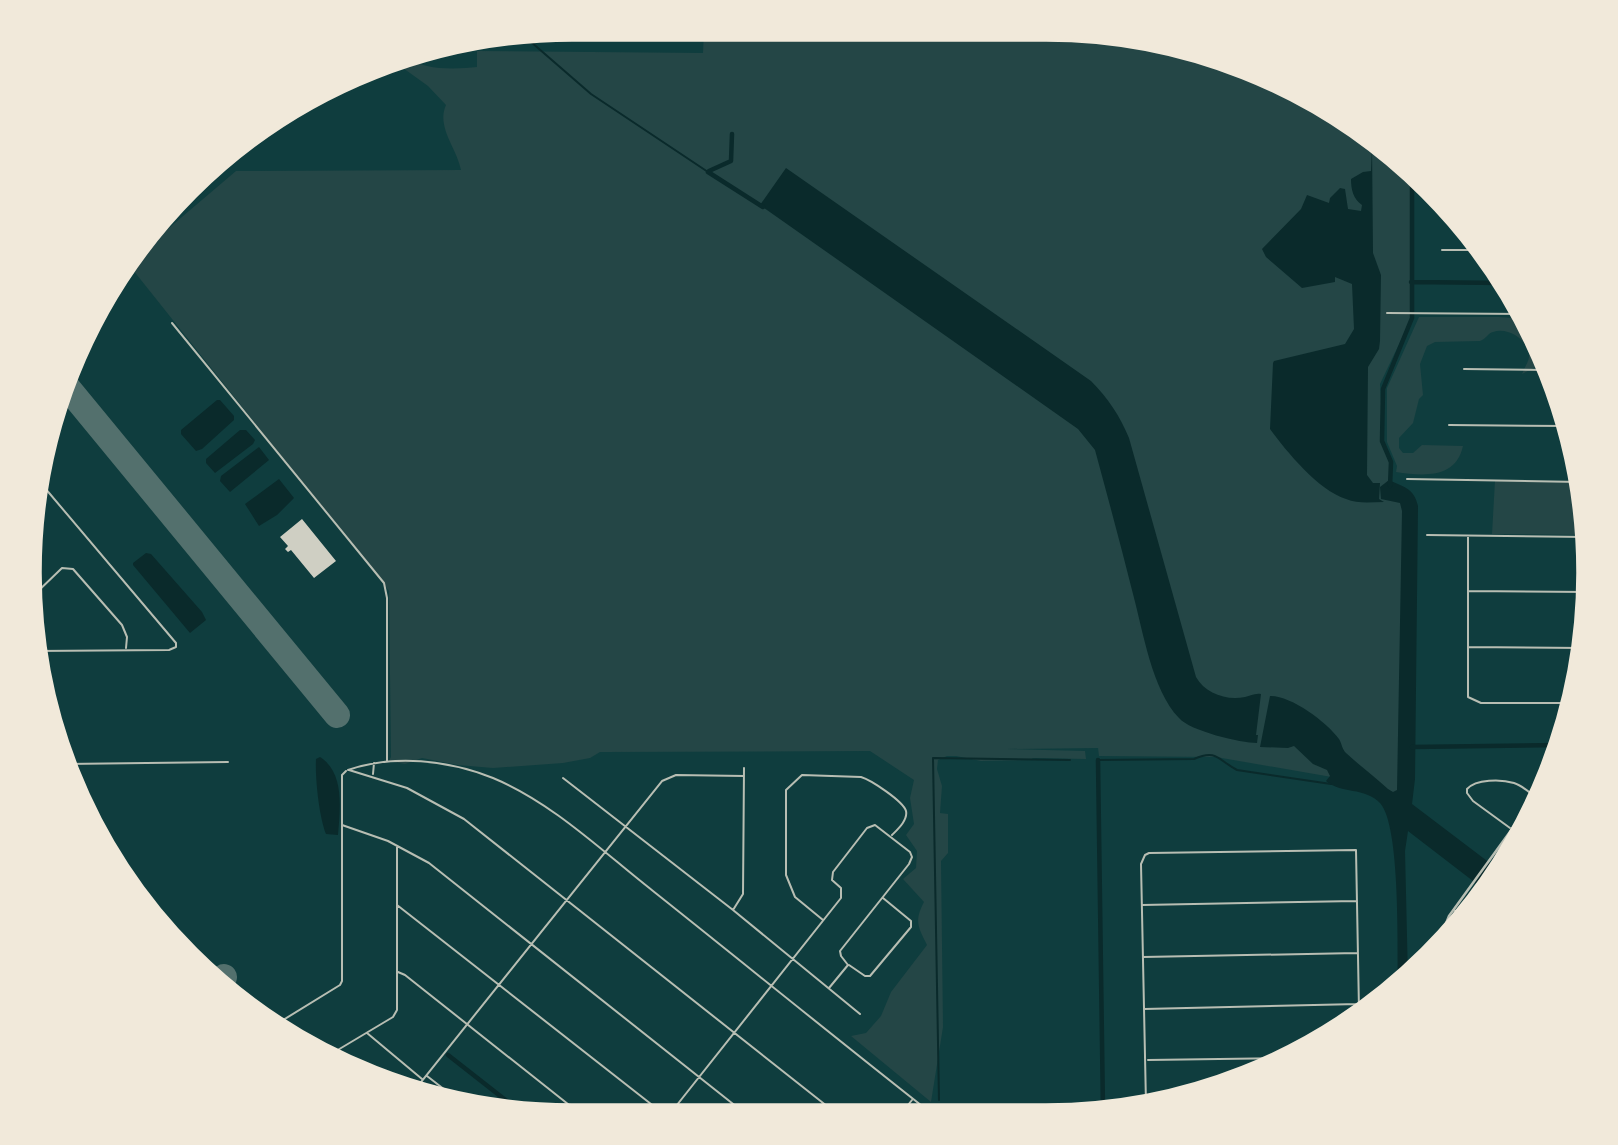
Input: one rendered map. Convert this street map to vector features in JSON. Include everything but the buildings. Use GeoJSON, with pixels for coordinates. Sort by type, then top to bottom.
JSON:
{"type":"FeatureCollection","features":[{"type":"Feature","properties":{"kind":"street"},"geometry":{"type":"LineString","coordinates":[[1442,250],[1469,250]]}},
{"type":"Feature","properties":{"kind":"street"},"geometry":{"type":"LineString","coordinates":[[1387,313],[1510,314]]}},
{"type":"Feature","properties":{"kind":"street"},"geometry":{"type":"LineString","coordinates":[[172,323],[384,583],[387,598],[387,761]]}},
{"type":"Feature","properties":{"kind":"street"},"geometry":{"type":"LineString","coordinates":[[1464,369],[1537,370]]}},
{"type":"Feature","properties":{"kind":"street"},"geometry":{"type":"LineString","coordinates":[[1449,425],[1557,426]]}},
{"type":"Feature","properties":{"kind":"street"},"geometry":{"type":"LineString","coordinates":[[1407,479],[1570,481]]}},
{"type":"Feature","properties":{"kind":"street"},"geometry":{"type":"LineString","coordinates":[[46,651],[169,650],[176,647],[174,640],[47,490]]}},
{"type":"Feature","properties":{"kind":"street"},"geometry":{"type":"LineString","coordinates":[[1427,536],[1577,537]]}},
{"type":"Feature","properties":{"kind":"street"},"geometry":{"type":"LineString","coordinates":[[1468,536],[1468,697],[1480,703],[1562,703]]}},
{"type":"Feature","properties":{"kind":"street"},"geometry":{"type":"LineString","coordinates":[[40,589],[58,571],[73,569],[122,625],[127,638],[126,649]]}},
{"type":"Feature","properties":{"kind":"street"},"geometry":{"type":"LineString","coordinates":[[1468,591],[1577,592]]}},
{"type":"Feature","properties":{"kind":"street"},"geometry":{"type":"LineString","coordinates":[[1467,647],[1572,648]]}},
{"type":"Feature","properties":{"kind":"street"},"geometry":{"type":"LineString","coordinates":[[76,764],[228,761]]}},
{"type":"Feature","properties":{"kind":"street"},"geometry":{"type":"LineString","coordinates":[[373,775],[374,762]]}},
{"type":"Feature","properties":{"kind":"street"},"geometry":{"type":"LineString","coordinates":[[284,1019],[330,992],[342,981],[342,775],[348,770],[374,762],[442,764],[492,778],[519,790],[544,806],[921,1105]]}},
{"type":"Feature","properties":{"kind":"street"},"geometry":{"type":"LineString","coordinates":[[733,910],[744,894],[744,768]]}},
{"type":"Feature","properties":{"kind":"street"},"geometry":{"type":"LineString","coordinates":[[348,770],[373,775],[407,788],[450,810],[826,1105]]}},
{"type":"Feature","properties":{"kind":"street"},"geometry":{"type":"LineString","coordinates":[[420,1083],[662,781],[676,775],[744,776]]}},
{"type":"Feature","properties":{"kind":"street"},"geometry":{"type":"LineString","coordinates":[[824,920],[795,897],[786,875],[786,790],[802,775],[869,779],[906,811],[906,819],[891,836]]}},
{"type":"Feature","properties":{"kind":"street"},"geometry":{"type":"LineString","coordinates":[[564,778],[733,910],[860,1014]]}},
{"type":"Feature","properties":{"kind":"street"},"geometry":{"type":"LineString","coordinates":[[1510,831],[1473,801],[1467,789],[1478,782],[1512,782],[1530,793]]}},
{"type":"Feature","properties":{"kind":"street"},"geometry":{"type":"LineString","coordinates":[[342,825],[397,845],[429,863],[735,1105]]}},
{"type":"Feature","properties":{"kind":"street"},"geometry":{"type":"LineString","coordinates":[[676,1105],[841,898],[843,893],[832,880],[833,872],[867,828],[875,825],[910,852],[912,857],[840,951],[848,965],[865,976],[870,976],[911,927],[908,916],[882,898]]}},
{"type":"Feature","properties":{"kind":"street"},"geometry":{"type":"LineString","coordinates":[[1445,924],[1512,828]]}},
{"type":"Feature","properties":{"kind":"street"},"geometry":{"type":"LineString","coordinates":[[338,1050],[396,1014],[397,845]]}},
{"type":"Feature","properties":{"kind":"street"},"geometry":{"type":"LineString","coordinates":[[1146,1095],[1141,864],[1149,853],[1356,850],[1359,1003]]}},
{"type":"Feature","properties":{"kind":"street"},"geometry":{"type":"LineString","coordinates":[[1142,905],[1357,901]]}},
{"type":"Feature","properties":{"kind":"street"},"geometry":{"type":"LineString","coordinates":[[397,905],[654,1105]]}},
{"type":"Feature","properties":{"kind":"street"},"geometry":{"type":"LineString","coordinates":[[1143,957],[1358,953]]}},
{"type":"Feature","properties":{"kind":"street"},"geometry":{"type":"LineString","coordinates":[[829,988],[848,965]]}},
{"type":"Feature","properties":{"kind":"street"},"geometry":{"type":"LineString","coordinates":[[397,972],[405,975],[569,1105]]}},
{"type":"Feature","properties":{"kind":"street"},"geometry":{"type":"LineString","coordinates":[[1144,1009],[1357,1004]]}},
{"type":"Feature","properties":{"kind":"street"},"geometry":{"type":"LineString","coordinates":[[367,1033],[423,1079]]}},
{"type":"Feature","properties":{"kind":"street"},"geometry":{"type":"LineString","coordinates":[[1145,1060],[1262,1058]]}},
{"type":"Feature","properties":{"kind":"street"},"geometry":{"type":"LineString","coordinates":[[427,1075],[445,1089]]}},
{"type":"Feature","properties":{"kind":"street"},"geometry":{"type":"LineString","coordinates":[[908,1105],[913,1099]]}},
{"type":"Feature","properties":{"kind":"shaded area"},"geometry":{"type":"Polygon","coordinates":[[[704,40],[1045,40],[1080,41],[1149,50],[1217,68],[1281,95],[1370,150],[1412,187],[1411,319],[1380,384],[1383,442],[1390,466],[1390,495],[1406,503],[1398,808],[1366,783],[1216,757],[1099,756],[1098,748],[1006,749],[1085,751],[1086,759],[981,761],[947,756],[938,760],[937,769],[942,786],[940,813],[948,814],[948,853],[941,861],[943,1027],[931,1102],[851,1036],[866,1033],[881,1016],[891,992],[927,945],[918,924],[924,902],[903,879],[916,868],[917,851],[906,835],[914,824],[910,798],[914,780],[870,751],[600,752],[590,758],[563,763],[493,768],[422,758],[405,764],[389,761],[389,591],[134,271],[162,234],[236,171],[461,170],[445,129],[446,105],[428,86],[402,68],[417,63],[431,67],[477,67],[477,51],[703,53],[704,40]]]}},
{"type":"Feature","properties":{"kind":"shaded area"},"geometry":{"type":"Polygon","coordinates":[[[1372,151],[1373,253],[1381,275],[1379,349],[1368,367],[1367,475],[1373,483],[1380,483],[1379,499],[1384,502],[1355,502],[1335,494],[1314,479],[1270,429],[1274,361],[1345,344],[1354,329],[1352,284],[1335,277],[1335,282],[1302,288],[1266,257],[1262,249],[1301,209],[1307,195],[1329,203],[1330,198],[1340,188],[1345,189],[1348,209],[1361,211],[1362,205],[1353,194],[1351,179],[1371,171],[1372,151]]]}},
{"type":"Feature","properties":{"kind":"shaded area"},"geometry":{"type":"Polygon","coordinates":[[[786,168],[1091,381],[1103,394],[1118,415],[1129,438],[1196,677],[1210,691],[1224,697],[1238,698],[1261,694],[1257,743],[1228,739],[1185,723],[1162,692],[1150,659],[1095,450],[1078,429],[760,205],[786,168]]]}},
{"type":"Feature","properties":{"kind":"shaded area"},"geometry":{"type":"Polygon","coordinates":[[[1419,317],[1513,318],[1536,367],[1522,374],[1529,353],[1516,335],[1505,331],[1491,333],[1480,341],[1435,342],[1427,346],[1420,364],[1423,395],[1419,399],[1413,423],[1399,438],[1399,448],[1403,453],[1413,453],[1422,445],[1463,446],[1453,465],[1437,473],[1396,472],[1397,466],[1387,442],[1387,388],[1419,317]]]}},
{"type":"Feature","properties":{"kind":"shaded area"},"geometry":{"type":"Polygon","coordinates":[[[217,400],[234,416],[234,420],[202,449],[196,451],[181,434],[181,430],[217,400]]]}},
{"type":"Feature","properties":{"kind":"shaded area"},"geometry":{"type":"Polygon","coordinates":[[[240,430],[246,430],[255,440],[253,444],[215,473],[206,463],[206,459],[240,430]]]}},
{"type":"Feature","properties":{"kind":"shaded area"},"geometry":{"type":"Polygon","coordinates":[[[259,447],[269,460],[230,492],[220,481],[221,476],[259,447]]]}},
{"type":"Feature","properties":{"kind":"shaded area"},"geometry":{"type":"Polygon","coordinates":[[[279,479],[294,498],[277,515],[259,526],[245,504],[279,479]]]}},
{"type":"Feature","properties":{"kind":"shaded area"},"geometry":{"type":"Polygon","coordinates":[[[1389,480],[1403,486],[1414,495],[1418,506],[1415,779],[1412,804],[1491,864],[1477,884],[1408,831],[1405,851],[1408,962],[1398,971],[1395,862],[1387,816],[1380,803],[1367,795],[1332,785],[1326,781],[1330,776],[1327,770],[1313,764],[1294,746],[1260,747],[1270,696],[1288,700],[1317,718],[1333,732],[1346,753],[1388,789],[1393,792],[1397,790],[1402,511],[1400,503],[1381,499],[1380,487],[1389,480]]]}},
{"type":"Feature","properties":{"kind":"shaded area"},"geometry":{"type":"Polygon","coordinates":[[[1495,481],[1570,481],[1577,535],[1492,534],[1495,481]]]}},
{"type":"Feature","properties":{"kind":"shaded area"},"geometry":{"type":"Polygon","coordinates":[[[146,553],[151,554],[202,612],[206,620],[190,633],[133,565],[146,553]]]}},
{"type":"Feature","properties":{"kind":"shaded area"},"geometry":{"type":"Polygon","coordinates":[[[320,757],[334,772],[337,782],[340,803],[338,835],[326,834],[321,817],[316,767],[316,759],[320,757]]]}},
{"type":"Feature","properties":{"kind":"waterway"},"geometry":{"type":"LineString","coordinates":[[531,42],[591,94],[708,172]]}},
{"type":"Feature","properties":{"kind":"waterway"},"geometry":{"type":"LineString","coordinates":[[709,171],[731,161],[732,134]]}},
{"type":"Feature","properties":{"kind":"waterway"},"geometry":{"type":"LineString","coordinates":[[708,172],[763,207]]}},
{"type":"Feature","properties":{"kind":"waterway"},"geometry":{"type":"LineString","coordinates":[[1390,486],[1391,462],[1382,441],[1383,389],[1412,318],[1412,187]]}},
{"type":"Feature","properties":{"kind":"waterway"},"geometry":{"type":"LineString","coordinates":[[1411,282],[1492,283]]}},
{"type":"Feature","properties":{"kind":"waterway"},"geometry":{"type":"LineString","coordinates":[[1412,747],[1550,745]]}},
{"type":"Feature","properties":{"kind":"waterway"},"geometry":{"type":"LineString","coordinates":[[1098,760],[1194,759],[1213,755],[1237,770],[1331,784]]}},
{"type":"Feature","properties":{"kind":"waterway"},"geometry":{"type":"LineString","coordinates":[[939,1100],[933,758],[1070,760]]}},
{"type":"Feature","properties":{"kind":"waterway"},"geometry":{"type":"LineString","coordinates":[[1098,760],[1103,1101]]}},
{"type":"Feature","properties":{"kind":"waterway"},"geometry":{"type":"LineString","coordinates":[[448,1055],[506,1100]]}},
{"type":"Feature","properties":{"kind":"runway"},"geometry":{"type":"LineString","coordinates":[[71,392],[337,715]]}}]}
